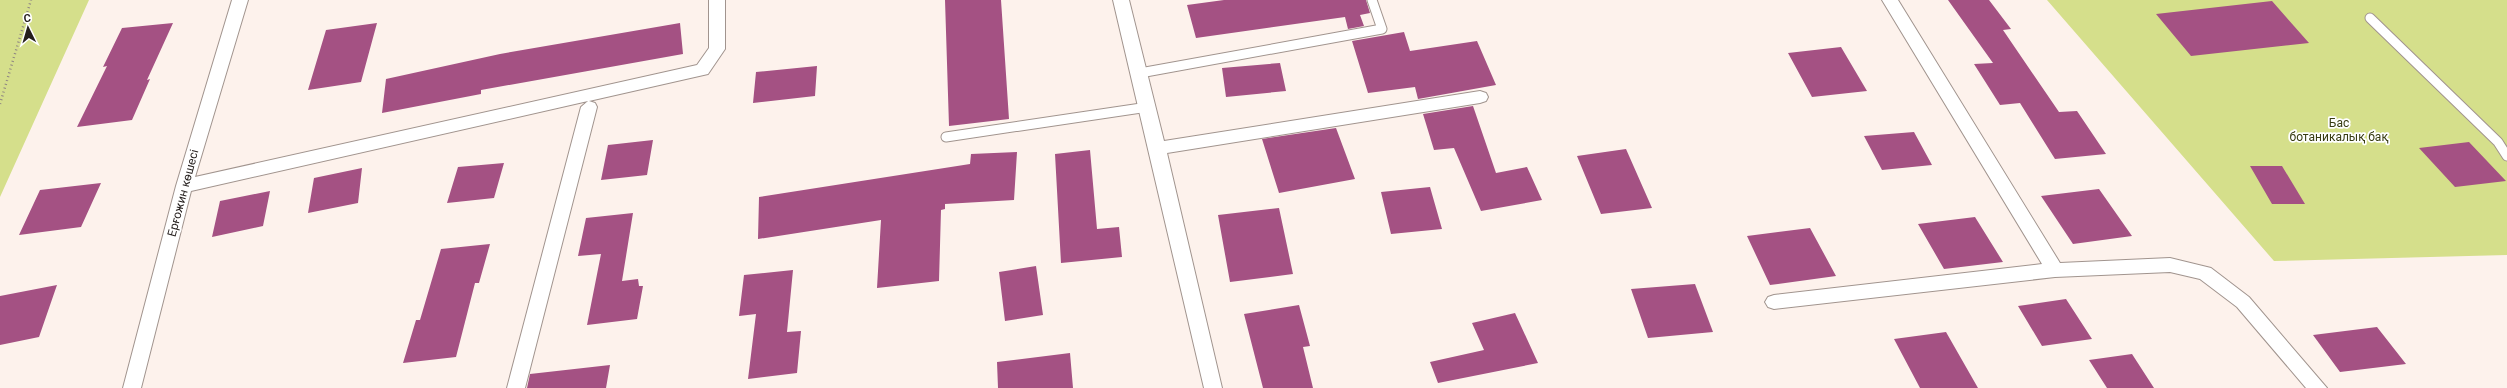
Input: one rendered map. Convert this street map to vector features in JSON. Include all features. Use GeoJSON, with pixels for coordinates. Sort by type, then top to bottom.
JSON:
{"type":"FeatureCollection","features":[{"type":"Feature","properties":{"kind":"street","name":"Ерғожин көшесі"},"geometry":{"type":"LineString","coordinates":[[132,388],[184,186],[240,0]]}},
{"type":"Feature","properties":{"kind":"street"},"geometry":{"type":"LineString","coordinates":[[184,186],[702,70],[717,49],[717,0]]}},
{"type":"Feature","properties":{"kind":"street"},"geometry":{"type":"LineString","coordinates":[[1121,0],[1158,148],[1213,388]]}},
{"type":"Feature","properties":{"kind":"street"},"geometry":{"type":"LineString","coordinates":[[1890,0],[2055,270]]}},
{"type":"Feature","properties":{"kind":"street"},"geometry":{"type":"LineString","coordinates":[[1158,148],[1480,97]]}},
{"type":"Feature","properties":{"kind":"street"},"geometry":{"type":"LineString","coordinates":[[516,388],[589,107]]}},
{"type":"Feature","properties":{"kind":"street"},"geometry":{"type":"LineString","coordinates":[[1774,302],[2055,270],[2170,265],[2205,273],[2243,302],[2318,388]]}},
{"type":"Feature","properties":{"kind":"lane"},"geometry":{"type":"LineString","coordinates":[[1140,73],[1382,29],[1372,0]]}},
{"type":"Feature","properties":{"kind":"lane"},"geometry":{"type":"LineString","coordinates":[[2370,18],[2498,142],[2507,156]]}},
{"type":"Feature","properties":{"kind":"lane"},"geometry":{"type":"LineString","coordinates":[[946,136],[1148,107]]}},
{"type":"Feature","properties":{"kind":"path"},"geometry":{"type":"LineString","coordinates":[[0,104],[31,0]]}},
{"type":"Feature","properties":{"kind":"green space"},"geometry":{"type":"Polygon","coordinates":[[[0,0],[89,0],[0,197],[0,0]]]}},
{"type":"Feature","properties":{"kind":"green space","name":"Бас ботаникалық бақ"},"geometry":{"type":"Polygon","coordinates":[[[2047,0],[2507,0],[2507,255],[2274,261],[2047,0]]]}},
{"type":"Feature","properties":{"kind":"building"},"geometry":{"type":"Polygon","coordinates":[[[945,0],[1001,0],[1009,119],[949,126],[945,0]]]}},
{"type":"Feature","properties":{"kind":"building"},"geometry":{"type":"Polygon","coordinates":[[[1224,0],[1366,0],[1370,13],[1360,15],[1364,26],[1348,29],[1345,17],[1196,38],[1187,5],[1224,0]]]}},
{"type":"Feature","properties":{"kind":"building"},"geometry":{"type":"Polygon","coordinates":[[[1948,0],[1989,0],[2011,29],[2003,30],[2059,112],[2077,111],[2106,154],[2055,159],[2020,103],[2000,105],[1974,64],[1993,63],[1948,0]]]}},
{"type":"Feature","properties":{"kind":"building"},"geometry":{"type":"Polygon","coordinates":[[[2272,1],[2309,43],[2191,56],[2156,14],[2272,1]]]}},
{"type":"Feature","properties":{"kind":"building"},"geometry":{"type":"Polygon","coordinates":[[[173,23],[147,80],[150,79],[132,120],[77,127],[107,66],[103,67],[122,28],[173,23]]]}},
{"type":"Feature","properties":{"kind":"building"},"geometry":{"type":"Polygon","coordinates":[[[377,23],[361,82],[308,90],[326,30],[377,23]]]}},
{"type":"Feature","properties":{"kind":"building"},"geometry":{"type":"Polygon","coordinates":[[[680,23],[683,54],[481,90],[481,94],[382,113],[386,79],[500,54],[680,23]]]}},
{"type":"Feature","properties":{"kind":"building"},"geometry":{"type":"Polygon","coordinates":[[[1404,32],[1410,51],[1477,41],[1496,85],[1418,99],[1415,87],[1368,93],[1352,41],[1404,32]]]}},
{"type":"Feature","properties":{"kind":"building"},"geometry":{"type":"Polygon","coordinates":[[[1841,47],[1867,91],[1812,97],[1788,53],[1841,47]]]}},
{"type":"Feature","properties":{"kind":"building"},"geometry":{"type":"Polygon","coordinates":[[[1280,63],[1286,91],[1226,97],[1222,68],[1280,63]]]}},
{"type":"Feature","properties":{"kind":"building"},"geometry":{"type":"Polygon","coordinates":[[[817,66],[815,96],[753,103],[756,72],[817,66]]]}},
{"type":"Feature","properties":{"kind":"building"},"geometry":{"type":"Polygon","coordinates":[[[1473,106],[1496,173],[1527,167],[1542,200],[1481,211],[1454,148],[1434,150],[1423,114],[1473,106]]]}},
{"type":"Feature","properties":{"kind":"building"},"geometry":{"type":"Polygon","coordinates":[[[1336,128],[1355,179],[1279,193],[1262,139],[1336,128]]]}},
{"type":"Feature","properties":{"kind":"building"},"geometry":{"type":"Polygon","coordinates":[[[1914,132],[1932,165],[1882,170],[1864,136],[1914,132]]]}},
{"type":"Feature","properties":{"kind":"building"},"geometry":{"type":"Polygon","coordinates":[[[653,140],[647,175],[601,180],[608,145],[653,140]]]}},
{"type":"Feature","properties":{"kind":"building"},"geometry":{"type":"Polygon","coordinates":[[[2469,142],[2506,181],[2455,187],[2419,148],[2469,142]]]}},
{"type":"Feature","properties":{"kind":"building"},"geometry":{"type":"Polygon","coordinates":[[[1626,149],[1652,208],[1601,214],[1577,156],[1626,149]]]}},
{"type":"Feature","properties":{"kind":"building"},"geometry":{"type":"Polygon","coordinates":[[[1090,150],[1097,229],[1119,227],[1122,257],[1061,263],[1055,154],[1090,150]]]}},
{"type":"Feature","properties":{"kind":"building"},"geometry":{"type":"Polygon","coordinates":[[[1017,152],[1014,200],[945,204],[945,209],[941,210],[939,281],[877,288],[881,220],[758,239],[759,197],[970,164],[971,154],[1017,152]]]}},
{"type":"Feature","properties":{"kind":"building"},"geometry":{"type":"Polygon","coordinates":[[[504,163],[494,198],[447,203],[458,167],[504,163]]]}},
{"type":"Feature","properties":{"kind":"building"},"geometry":{"type":"Polygon","coordinates":[[[2250,166],[2282,166],[2305,204],[2272,204],[2250,166]]]}},
{"type":"Feature","properties":{"kind":"building"},"geometry":{"type":"Polygon","coordinates":[[[362,168],[358,203],[308,213],[314,178],[362,168]]]}},
{"type":"Feature","properties":{"kind":"building"},"geometry":{"type":"Polygon","coordinates":[[[101,183],[81,227],[19,235],[40,190],[101,183]]]}},
{"type":"Feature","properties":{"kind":"building"},"geometry":{"type":"Polygon","coordinates":[[[1430,187],[1442,229],[1391,234],[1381,192],[1430,187]]]}},
{"type":"Feature","properties":{"kind":"building"},"geometry":{"type":"Polygon","coordinates":[[[2099,189],[2132,236],[2073,244],[2041,196],[2099,189]]]}},
{"type":"Feature","properties":{"kind":"building"},"geometry":{"type":"Polygon","coordinates":[[[270,191],[263,226],[212,237],[220,201],[270,191]]]}},
{"type":"Feature","properties":{"kind":"building"},"geometry":{"type":"Polygon","coordinates":[[[1279,208],[1293,274],[1230,282],[1218,215],[1279,208]]]}},
{"type":"Feature","properties":{"kind":"building"},"geometry":{"type":"Polygon","coordinates":[[[633,213],[622,281],[638,279],[639,286],[643,286],[637,319],[587,325],[601,254],[578,256],[586,218],[633,213]]]}},
{"type":"Feature","properties":{"kind":"building"},"geometry":{"type":"Polygon","coordinates":[[[1975,217],[2003,262],[1944,269],[1918,224],[1975,217]]]}},
{"type":"Feature","properties":{"kind":"building"},"geometry":{"type":"Polygon","coordinates":[[[1810,228],[1836,276],[1770,285],[1747,236],[1810,228]]]}},
{"type":"Feature","properties":{"kind":"building"},"geometry":{"type":"Polygon","coordinates":[[[490,244],[479,283],[475,283],[456,357],[403,363],[416,320],[420,320],[441,249],[490,244]]]}},
{"type":"Feature","properties":{"kind":"building"},"geometry":{"type":"Polygon","coordinates":[[[1036,266],[1043,315],[1005,321],[999,272],[1036,266]]]}},
{"type":"Feature","properties":{"kind":"building"},"geometry":{"type":"Polygon","coordinates":[[[793,270],[787,332],[801,331],[797,373],[748,379],[756,314],[739,316],[744,275],[793,270]]]}},
{"type":"Feature","properties":{"kind":"building"},"geometry":{"type":"Polygon","coordinates":[[[1695,284],[1713,332],[1648,338],[1631,289],[1695,284]]]}},
{"type":"Feature","properties":{"kind":"building"},"geometry":{"type":"Polygon","coordinates":[[[57,285],[39,337],[0,345],[0,296],[57,285]]]}},
{"type":"Feature","properties":{"kind":"building"},"geometry":{"type":"Polygon","coordinates":[[[2066,299],[2092,339],[2042,346],[2018,306],[2066,299]]]}},
{"type":"Feature","properties":{"kind":"building"},"geometry":{"type":"Polygon","coordinates":[[[1299,305],[1310,346],[1303,347],[1313,388],[1263,388],[1244,314],[1299,305]]]}},
{"type":"Feature","properties":{"kind":"building"},"geometry":{"type":"Polygon","coordinates":[[[1515,313],[1538,363],[1438,383],[1430,362],[1484,350],[1472,323],[1515,313]]]}},
{"type":"Feature","properties":{"kind":"building"},"geometry":{"type":"Polygon","coordinates":[[[2377,327],[2406,364],[2340,372],[2313,335],[2377,327]]]}},
{"type":"Feature","properties":{"kind":"building"},"geometry":{"type":"Polygon","coordinates":[[[1946,332],[1978,388],[1920,388],[1894,339],[1946,332]]]}},
{"type":"Feature","properties":{"kind":"building"},"geometry":{"type":"Polygon","coordinates":[[[1070,353],[1073,388],[998,388],[997,362],[1070,353]]]}},
{"type":"Feature","properties":{"kind":"building"},"geometry":{"type":"Polygon","coordinates":[[[2132,354],[2154,388],[2107,388],[2089,360],[2132,354]]]}},
{"type":"Feature","properties":{"kind":"building"},"geometry":{"type":"Polygon","coordinates":[[[610,365],[606,388],[527,388],[530,374],[610,365]]]}}]}
